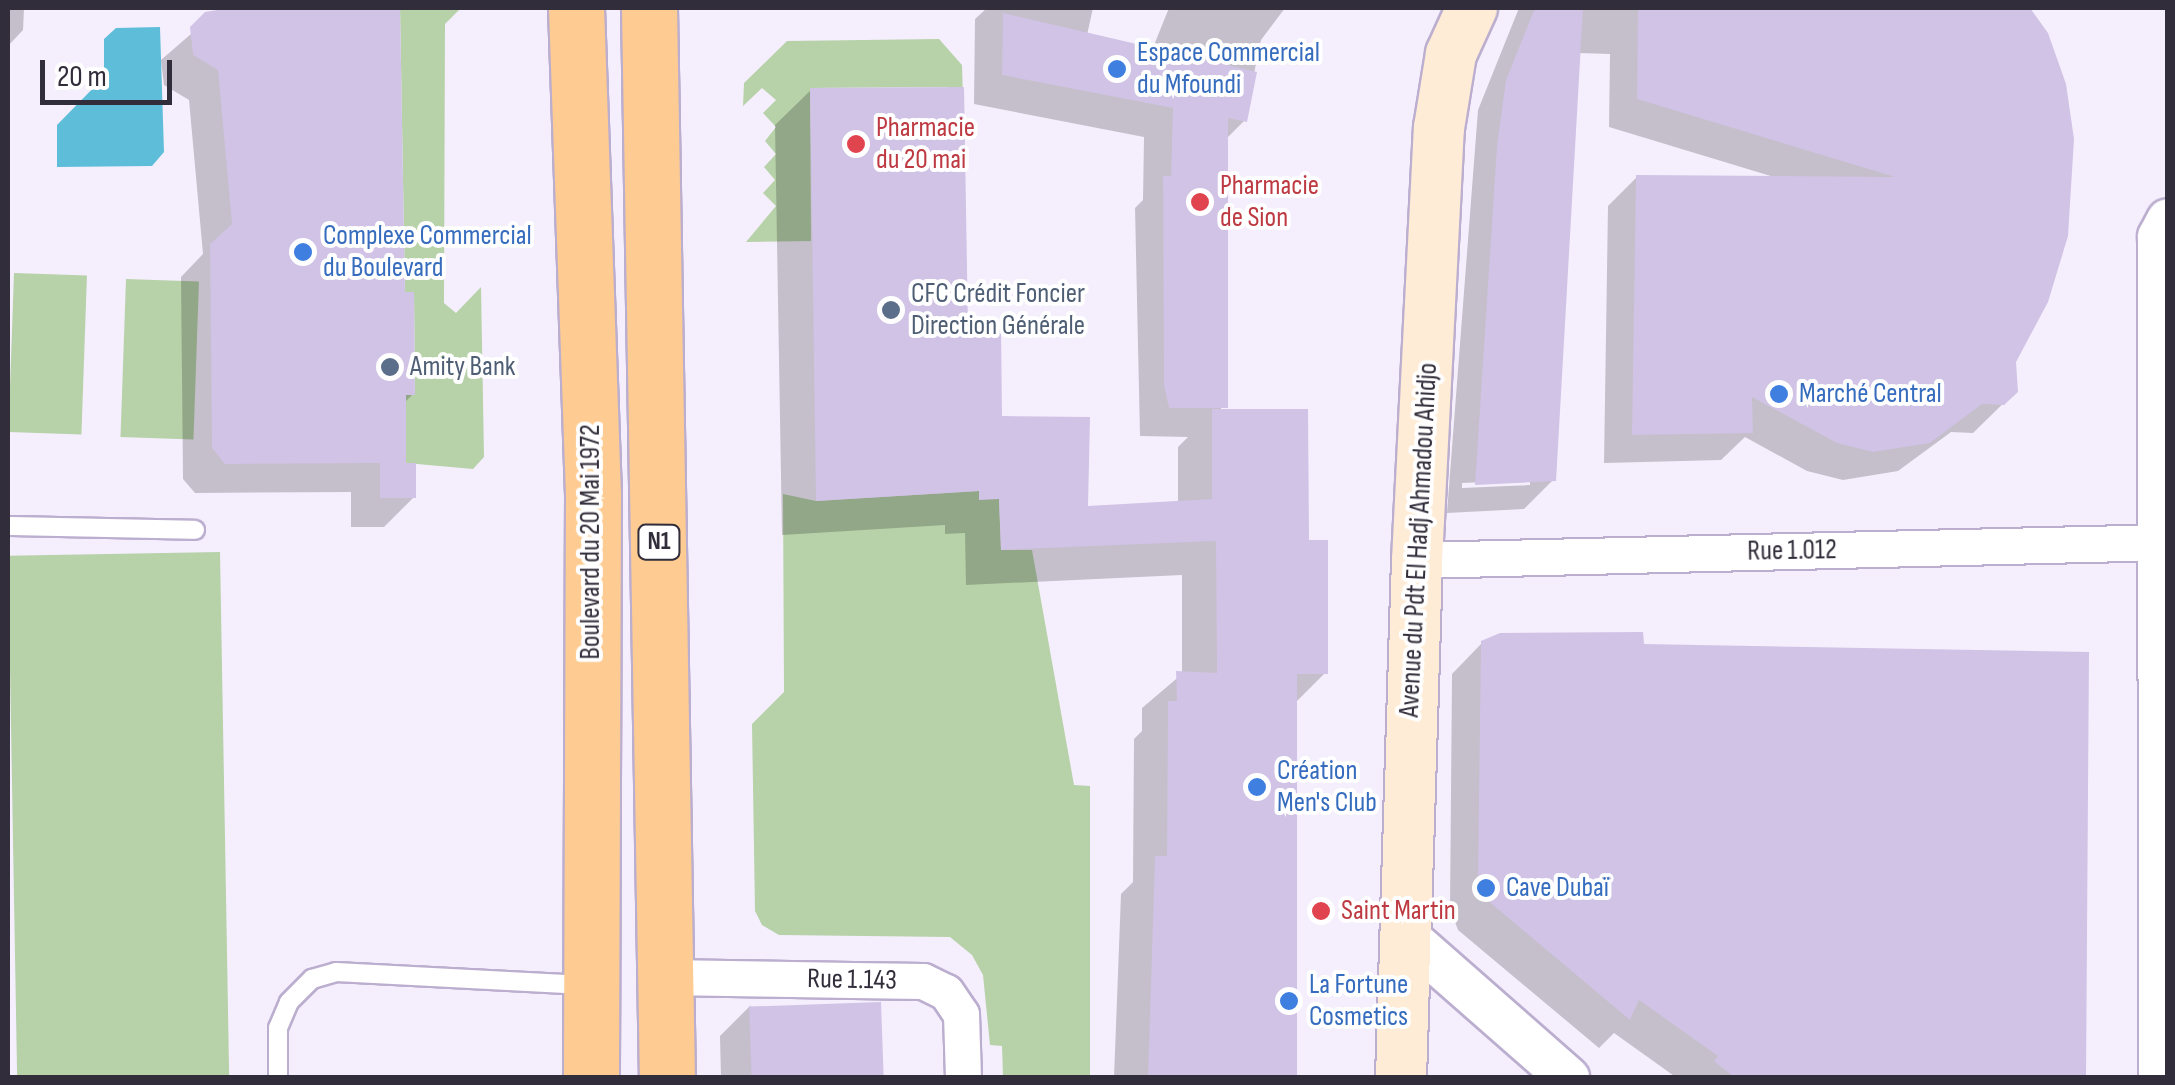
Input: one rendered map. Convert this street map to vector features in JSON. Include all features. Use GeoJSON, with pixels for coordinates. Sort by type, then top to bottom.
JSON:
{"type":"FeatureCollection","features":[{"type":"Feature","properties":{"kind":"highway","name":"Boulevard du 20 Mai 1972"},"geometry":{"type":"LineString","coordinates":[[576,8],[592,495],[591,1078]]}},
{"type":"Feature","properties":{"kind":"highway","name":"N1"},"geometry":{"type":"LineString","coordinates":[[649,8],[668,1078]]}},
{"type":"Feature","properties":{"kind":"main road","name":"Avenue du Pdt El Hadj Ahmadou Ahidjo"},"geometry":{"type":"LineString","coordinates":[[1401,1078],[1417,560],[1440,128],[1452,54],[1472,8]]}},
{"type":"Feature","properties":{"kind":"street"},"geometry":{"type":"LineString","coordinates":[[2160,1078],[2160,238],[2168,220]]}},
{"type":"Feature","properties":{"kind":"street","name":"Rue 1.012"},"geometry":{"type":"LineString","coordinates":[[1417,560],[2162,542]]}},
{"type":"Feature","properties":{"kind":"street"},"geometry":{"type":"LineString","coordinates":[[1403,933],[1568,1078]]}},
{"type":"Feature","properties":{"kind":"street","name":"Rue 1.143"},"geometry":{"type":"LineString","coordinates":[[666,977],[923,982],[946,992],[962,1014],[964,1078]]}},
{"type":"Feature","properties":{"kind":"lane"},"geometry":{"type":"LineString","coordinates":[[8,526],[196,530]]}},
{"type":"Feature","properties":{"kind":"lane"},"geometry":{"type":"LineString","coordinates":[[278,1078],[278,1028],[289,1002],[312,978],[336,972],[591,986]]}},
{"type":"Feature","properties":{"kind":"green space"},"geometry":{"type":"Polygon","coordinates":[[[400,8],[461,8],[445,24],[444,303],[456,313],[481,287],[484,457],[473,469],[406,463],[406,395],[415,394],[414,292],[405,292],[400,8]]]}},
{"type":"Feature","properties":{"kind":"green space"},"geometry":{"type":"Polygon","coordinates":[[[939,39],[962,65],[963,101],[949,87],[810,88],[811,241],[746,242],[776,206],[763,193],[775,180],[764,167],[776,154],[765,141],[776,127],[763,113],[776,100],[762,88],[743,106],[744,83],[787,41],[939,39]]]}},
{"type":"Feature","properties":{"kind":"green space"},"geometry":{"type":"Polygon","coordinates":[[[14,273],[87,276],[81,434],[8,432],[14,273]]]}},
{"type":"Feature","properties":{"kind":"green space"},"geometry":{"type":"Polygon","coordinates":[[[126,279],[199,282],[193,439],[120,437],[126,279]]]}},
{"type":"Feature","properties":{"kind":"green space"},"geometry":{"type":"Polygon","coordinates":[[[979,491],[999,499],[1001,550],[1032,550],[1074,785],[1090,786],[1090,1077],[1003,1077],[1002,1046],[990,1045],[983,975],[972,955],[950,937],[779,935],[762,925],[755,911],[752,724],[784,692],[783,494],[816,501],[979,491]]]}},
{"type":"Feature","properties":{"kind":"green space"},"geometry":{"type":"Polygon","coordinates":[[[220,552],[229,1077],[17,1078],[8,556],[220,552]]]}},
{"type":"Feature","properties":{"kind":"water"},"geometry":{"type":"Polygon","coordinates":[[[160,27],[164,152],[152,166],[57,167],[57,125],[104,77],[104,39],[116,28],[160,27]]]}},
{"type":"Feature","properties":{"kind":"building"},"geometry":{"type":"Polygon","coordinates":[[[230,8],[400,8],[405,292],[414,292],[415,395],[406,395],[406,463],[416,463],[416,498],[380,498],[380,463],[225,464],[212,448],[210,244],[232,224],[218,70],[193,55],[190,27],[205,12],[230,8]]]}},
{"type":"Feature","properties":{"kind":"building"},"geometry":{"type":"Polygon","coordinates":[[[1535,8],[1583,8],[1556,481],[1475,485],[1497,146],[1506,80],[1535,8]]]}},
{"type":"Feature","properties":{"kind":"building"},"geometry":{"type":"Polygon","coordinates":[[[1638,8],[2030,8],[2048,33],[2066,84],[2074,139],[2068,236],[2048,302],[2016,362],[2018,392],[2004,405],[1982,404],[1930,443],[1873,452],[1837,443],[1752,397],[1753,433],[1632,435],[1636,175],[1895,177],[1637,99],[1638,8]]]}},
{"type":"Feature","properties":{"kind":"building"},"geometry":{"type":"Polygon","coordinates":[[[1003,13],[1257,72],[1247,122],[1228,118],[1228,408],[1169,408],[1164,385],[1163,176],[1171,176],[1173,108],[1002,75],[1003,13]]]}},
{"type":"Feature","properties":{"kind":"building"},"geometry":{"type":"Polygon","coordinates":[[[964,87],[968,330],[1001,329],[1002,416],[1090,417],[1088,506],[1212,499],[1212,409],[1308,409],[1309,540],[1328,540],[1328,674],[1297,674],[1297,1078],[1148,1078],[1155,856],[1167,856],[1168,701],[1177,701],[1176,671],[1217,673],[1216,541],[1001,550],[999,499],[979,500],[979,491],[816,501],[810,88],[964,87]]]}},
{"type":"Feature","properties":{"kind":"building"},"geometry":{"type":"Polygon","coordinates":[[[1643,632],[1644,644],[2089,652],[2086,1078],[1735,1078],[1714,1061],[1718,1056],[1639,1000],[1630,1020],[1487,900],[1478,877],[1481,641],[1500,633],[1643,632]]]}},
{"type":"Feature","properties":{"kind":"building"},"geometry":{"type":"Polygon","coordinates":[[[881,1002],[884,1078],[752,1078],[749,1007],[881,1002]]]}},
{"type":"Feature","properties":{"kind":"place","name":"Espace Commercial du Mfoundi"},"geometry":{"type":"Point","coordinates":[1117,69]}},
{"type":"Feature","properties":{"kind":"place","name":"Pharmacie du 20 mai"},"geometry":{"type":"Point","coordinates":[856,144]}},
{"type":"Feature","properties":{"kind":"place","name":"Pharmacie de Sion"},"geometry":{"type":"Point","coordinates":[1200,202]}},
{"type":"Feature","properties":{"kind":"place","name":"Complexe Commercial du Boulevard"},"geometry":{"type":"Point","coordinates":[303,252]}},
{"type":"Feature","properties":{"kind":"place","name":"CFC Crédit Foncier Direction Générale"},"geometry":{"type":"Point","coordinates":[891,310]}},
{"type":"Feature","properties":{"kind":"place","name":"Amity Bank"},"geometry":{"type":"Point","coordinates":[390,367]}},
{"type":"Feature","properties":{"kind":"place","name":"Marché Central"},"geometry":{"type":"Point","coordinates":[1779,394]}},
{"type":"Feature","properties":{"kind":"place","name":"Création Men's Club"},"geometry":{"type":"Point","coordinates":[1257,787]}},
{"type":"Feature","properties":{"kind":"place","name":"Cave Dubaï"},"geometry":{"type":"Point","coordinates":[1486,888]}},
{"type":"Feature","properties":{"kind":"place","name":"Saint Martin"},"geometry":{"type":"Point","coordinates":[1321,911]}},
{"type":"Feature","properties":{"kind":"place","name":"La Fortune Cosmetics"},"geometry":{"type":"Point","coordinates":[1289,1001]}}]}
